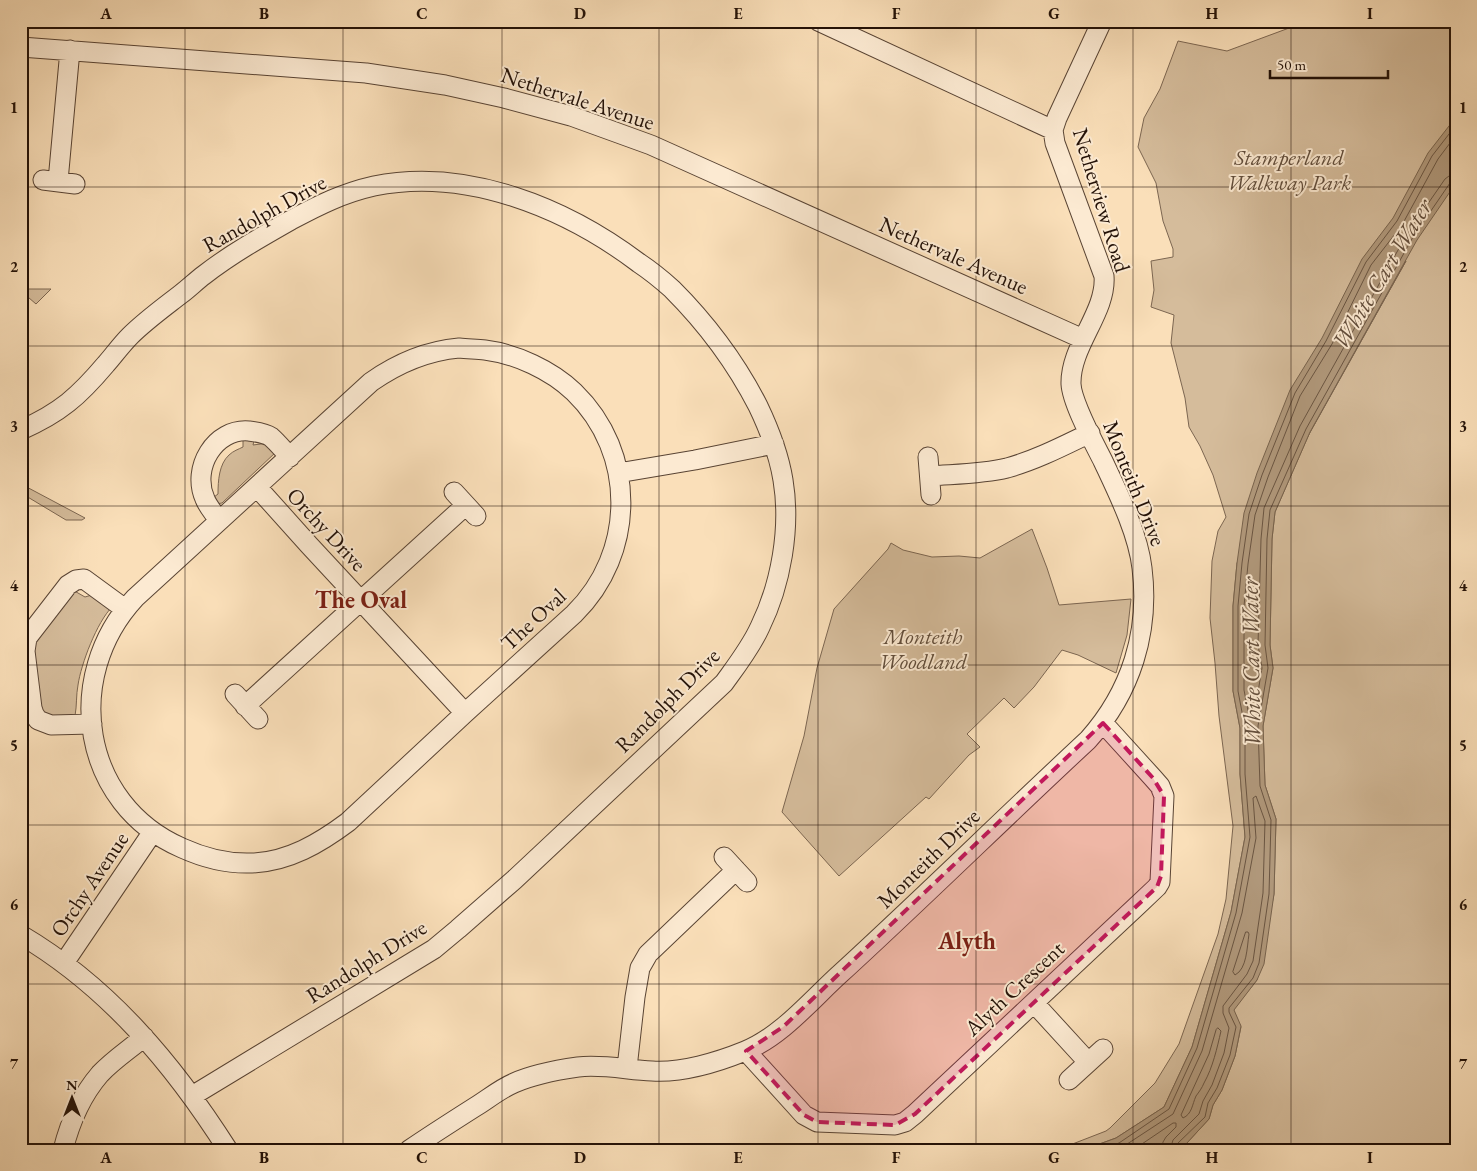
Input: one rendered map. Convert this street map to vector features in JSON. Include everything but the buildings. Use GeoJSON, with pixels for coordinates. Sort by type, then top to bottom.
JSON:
{"type":"FeatureCollection","features":[{"type":"Feature","properties":{"kind":"street"},"geometry":{"type":"LineString","coordinates":[[818,21],[1054,130]]}},
{"type":"Feature","properties":{"kind":"street","name":"Netherview Road"},"geometry":{"type":"LineString","coordinates":[[1083,339],[1101,300],[1104,276],[1055,143],[1054,130],[1057,118],[1102,21]]}},
{"type":"Feature","properties":{"kind":"street","name":"Nethervale Avenue"},"geometry":{"type":"LineString","coordinates":[[21,47],[366,73],[445,85],[571,116],[651,145],[1083,339]]}},
{"type":"Feature","properties":{"kind":"street"},"geometry":{"type":"LineString","coordinates":[[59,181],[70,50]]}},
{"type":"Feature","properties":{"kind":"street","name":"Randolph Drive"},"geometry":{"type":"LineString","coordinates":[[21,430],[41,421],[65,406],[85,388],[127,339],[144,323],[226,258],[250,243],[333,198],[375,186],[426,182],[484,188],[544,207],[576,222],[619,247],[672,289],[709,330],[752,395],[774,444],[783,479],[786,505],[784,534],[778,573],[769,605],[760,628],[741,661],[724,683],[508,885],[434,948],[192,1096]]}},
{"type":"Feature","properties":{"kind":"street","name":"Monteith Drive"},"geometry":{"type":"LineString","coordinates":[[409,1150],[515,1083],[555,1071],[581,1067],[655,1071],[685,1069],[746,1051],[767,1039],[783,1027],[1088,740],[1103,723],[1121,694],[1131,671],[1142,633],[1144,602],[1142,567],[1134,536],[1116,489],[1071,386],[1074,362],[1083,339]]}},
{"type":"Feature","properties":{"kind":"street","name":"The Oval"},"geometry":{"type":"LineString","coordinates":[[459,348],[486,350],[527,362],[553,376],[573,391],[596,419],[610,445],[618,473],[621,515],[616,544],[610,561],[589,599],[348,822],[332,834],[307,849],[271,860],[252,863],[226,862],[202,857],[165,841],[152,833],[131,814],[122,802],[100,765],[92,724],[91,699],[93,678],[97,664],[115,624],[125,609],[166,568],[219,522],[371,382],[388,370],[410,359],[442,350],[459,348]]}},
{"type":"Feature","properties":{"kind":"street"},"geometry":{"type":"LineString","coordinates":[[219,522],[205,499],[202,482],[203,464],[206,456],[218,441],[228,434],[243,431],[258,432],[270,437],[290,457]]}},
{"type":"Feature","properties":{"kind":"street"},"geometry":{"type":"LineString","coordinates":[[930,476],[978,473],[1006,468],[1036,458],[1090,433]]}},
{"type":"Feature","properties":{"kind":"street"},"geometry":{"type":"LineString","coordinates":[[618,473],[774,444]]}},
{"type":"Feature","properties":{"kind":"street"},"geometry":{"type":"LineString","coordinates":[[928,457],[932,495]]}},
{"type":"Feature","properties":{"kind":"street","name":"Orchy Drive"},"geometry":{"type":"LineString","coordinates":[[257,487],[465,712]]}},
{"type":"Feature","properties":{"kind":"street"},"geometry":{"type":"LineString","coordinates":[[246,706],[465,504]]}},
{"type":"Feature","properties":{"kind":"street"},"geometry":{"type":"LineString","coordinates":[[92,724],[51,725],[38,720],[34,714],[29,692],[25,657],[27,638],[68,585],[76,580],[84,579],[125,609]]}},
{"type":"Feature","properties":{"kind":"street","name":"Alyth Crescent"},"geometry":{"type":"LineString","coordinates":[[746,1051],[804,1115],[818,1122],[895,1125],[905,1122],[915,1114],[1138,905],[1160,882],[1164,796],[1160,786],[1103,723]]}},
{"type":"Feature","properties":{"kind":"street","name":"Orchy Avenue"},"geometry":{"type":"LineString","coordinates":[[64,963],[152,833]]}},
{"type":"Feature","properties":{"kind":"street"},"geometry":{"type":"LineString","coordinates":[[627,1068],[640,968],[648,954],[735,870]]}},
{"type":"Feature","properties":{"kind":"street"},"geometry":{"type":"LineString","coordinates":[[21,935],[64,963],[95,988],[130,1022],[167,1062],[228,1150]]}},
{"type":"Feature","properties":{"kind":"street"},"geometry":{"type":"LineString","coordinates":[[1034,1003],[1088,1062]]}},
{"type":"Feature","properties":{"kind":"street"},"geometry":{"type":"LineString","coordinates":[[64,1150],[74,1116],[101,1074],[144,1037]]}},
{"type":"Feature","properties":{"kind":"street"},"geometry":{"type":"LineString","coordinates":[[1069,1080],[1103,1048]]}},
{"type":"Feature","properties":{"kind":"highlighted area"},"geometry":{"type":"Polygon","coordinates":[[[1103,723],[1153,778],[1164,796],[1161,876],[1157,887],[915,1114],[895,1125],[817,1122],[804,1115],[746,1051],[783,1027],[1103,723]]]}},
{"type":"Feature","properties":{"kind":"green space","name":"Stamperland Walkway Park"},"geometry":{"type":"Polygon","coordinates":[[[1308,21],[1456,21],[1456,1150],[1178,1150],[1209,1119],[1213,1105],[1222,1090],[1235,1056],[1241,1027],[1233,1010],[1257,980],[1274,894],[1276,819],[1265,785],[1263,726],[1273,668],[1270,645],[1272,539],[1275,512],[1309,435],[1237,563],[1233,606],[1233,691],[1240,728],[1240,774],[1245,837],[1231,912],[1192,1047],[1164,1107],[1116,1138],[1083,1150],[1057,1150],[1110,1128],[1155,1083],[1179,1044],[1218,934],[1226,899],[1233,826],[1219,716],[1210,618],[1212,561],[1218,531],[1226,517],[1213,475],[1189,427],[1185,398],[1171,343],[1174,315],[1151,307],[1154,290],[1151,261],[1173,257],[1173,249],[1163,221],[1156,183],[1138,147],[1144,118],[1160,89],[1178,41],[1227,51],[1308,21]]]}},
{"type":"Feature","properties":{"kind":"green space"},"geometry":{"type":"Polygon","coordinates":[[[21,289],[51,289],[36,304],[21,289]]]}},
{"type":"Feature","properties":{"kind":"green space"},"geometry":{"type":"Polygon","coordinates":[[[243,436],[255,437],[253,445],[268,443],[276,452],[222,503],[216,504],[210,500],[218,494],[221,468],[229,455],[243,447],[243,436]]]}},
{"type":"Feature","properties":{"kind":"green space"},"geometry":{"type":"Polygon","coordinates":[[[21,484],[85,518],[82,520],[66,520],[21,493],[21,484]]]}},
{"type":"Feature","properties":{"kind":"green space","name":"Monteith Woodland"},"geometry":{"type":"Polygon","coordinates":[[[1032,529],[1059,605],[1131,599],[1127,635],[1116,673],[1078,655],[1062,650],[1034,687],[1014,708],[1004,698],[967,734],[980,747],[969,755],[929,799],[926,797],[839,876],[782,812],[804,736],[817,668],[834,609],[888,549],[891,543],[903,550],[932,557],[959,556],[980,558],[1032,529]]]}},
{"type":"Feature","properties":{"kind":"green space"},"geometry":{"type":"Polygon","coordinates":[[[71,589],[85,597],[95,594],[112,607],[95,633],[86,655],[78,685],[75,716],[49,719],[38,709],[34,640],[71,589]]]}},
{"type":"Feature","properties":{"kind":"water","name":"White Cart Water"},"geometry":{"type":"Polygon","coordinates":[[[1456,117],[1456,183],[1417,240],[1310,432],[1275,512],[1272,539],[1270,645],[1273,668],[1263,726],[1265,785],[1276,819],[1274,894],[1264,964],[1257,980],[1234,1010],[1241,1026],[1235,1056],[1222,1090],[1213,1105],[1209,1119],[1178,1150],[1083,1150],[1116,1138],[1164,1107],[1192,1047],[1231,912],[1245,837],[1240,774],[1240,728],[1233,691],[1233,606],[1244,513],[1257,473],[1290,390],[1322,338],[1362,259],[1393,218],[1428,153],[1456,117]]]}},
{"type":"Feature","properties":{"kind":"district","name":"The Oval"},"geometry":{"type":"Point","coordinates":[361,600]}},
{"type":"Feature","properties":{"kind":"district","name":"Alyth"},"geometry":{"type":"Point","coordinates":[967,941]}}]}
